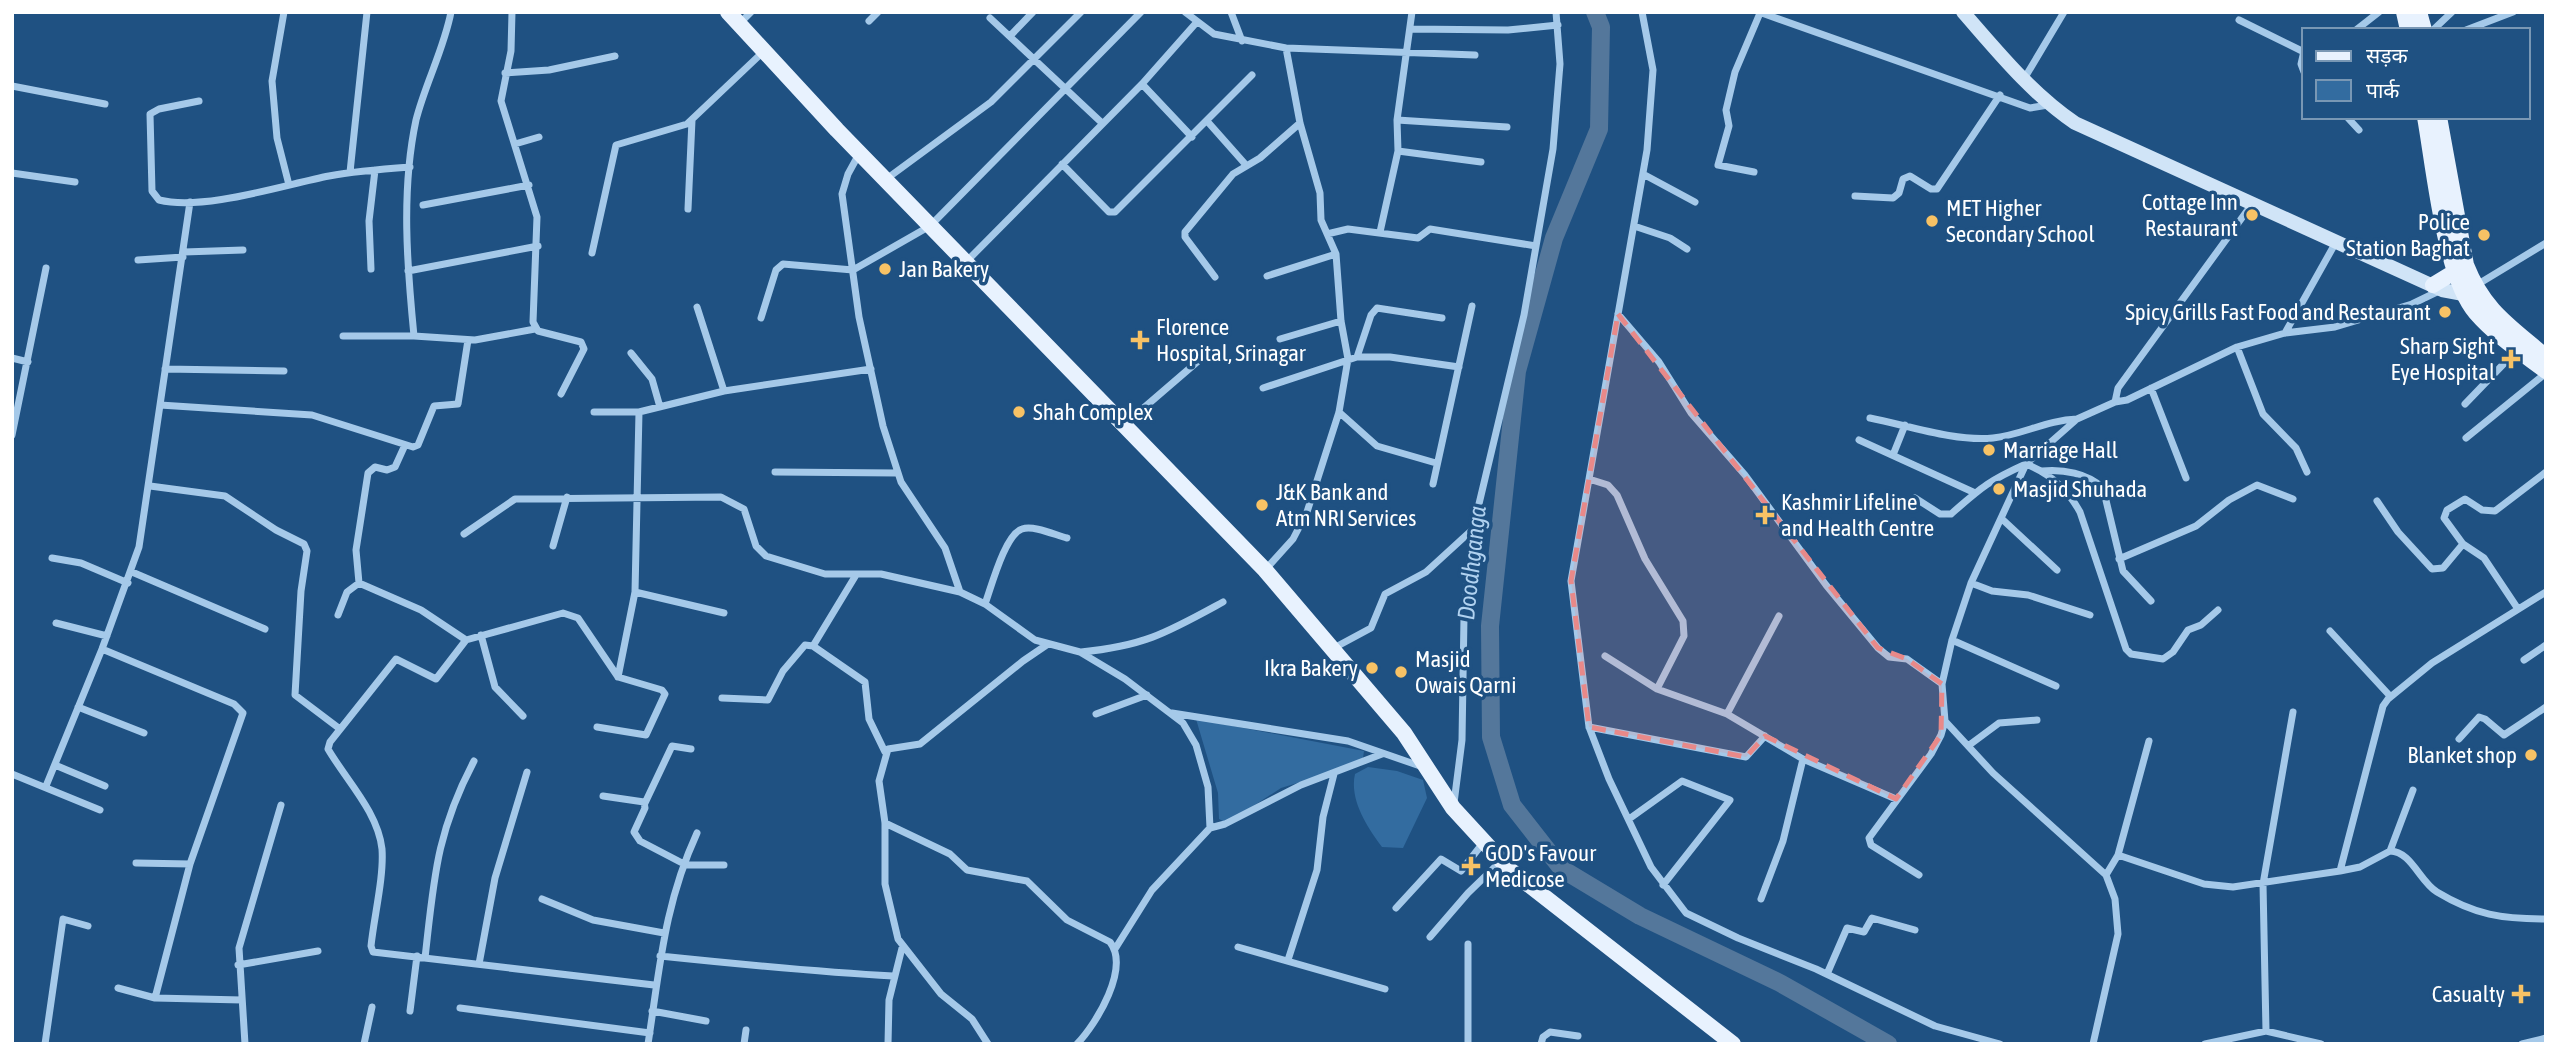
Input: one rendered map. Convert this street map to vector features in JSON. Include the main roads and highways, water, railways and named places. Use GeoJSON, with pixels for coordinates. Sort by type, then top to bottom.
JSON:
{"type":"FeatureCollection","features":[{"type":"Feature","properties":{"kind":"main road"},"geometry":{"type":"LineString","coordinates":[[1968,14],[1995,51],[2048,104],[2075,123],[2438,287],[2473,293]]}},
{"type":"Feature","properties":{"kind":"main road"},"geometry":{"type":"LineString","coordinates":[[733,18],[885,180],[1265,570],[1404,733],[1453,808],[1484,843],[1501,860],[1733,1044]]}},
{"type":"Feature","properties":{"kind":"main road"},"geometry":{"type":"LineString","coordinates":[[2425,119],[2456,271],[2492,313],[2546,357]]}},
{"type":"Feature","properties":{"kind":"main road"},"geometry":{"type":"LineString","coordinates":[[2439,119],[2475,312],[2546,372]]}},
{"type":"Feature","properties":{"kind":"main road"},"geometry":{"type":"LineString","coordinates":[[2438,287],[2456,271]]}},
{"type":"Feature","properties":{"kind":"waterway","name":"Doodhganga"},"geometry":{"type":"LineString","coordinates":[[1595,12],[1601,27],[1599,129],[1554,238],[1517,371],[1490,626],[1491,737],[1512,805],[1562,869],[1640,916],[1780,983],[1888,1044]]}},
{"type":"Feature","properties":{"kind":"place","name":"Cottage Inn Restaurant"},"geometry":{"type":"Point","coordinates":[2252,215]}},
{"type":"Feature","properties":{"kind":"place","name":"MET Higher Secondary School"},"geometry":{"type":"Point","coordinates":[1932,221]}},
{"type":"Feature","properties":{"kind":"place","name":"Police Station Baghat"},"geometry":{"type":"Point","coordinates":[2484,235]}},
{"type":"Feature","properties":{"kind":"place","name":"Jan Bakery"},"geometry":{"type":"Point","coordinates":[885,269]}},
{"type":"Feature","properties":{"kind":"place","name":"Spicy Grills Fast Food and Restaurant"},"geometry":{"type":"Point","coordinates":[2445,312]}},
{"type":"Feature","properties":{"kind":"place","name":"Florence Hospital, Srinagar"},"geometry":{"type":"Point","coordinates":[1140,340]}},
{"type":"Feature","properties":{"kind":"place","name":"Sharp Sight Eye Hospital"},"geometry":{"type":"Point","coordinates":[2511,359]}},
{"type":"Feature","properties":{"kind":"place","name":"Shah Complex"},"geometry":{"type":"Point","coordinates":[1019,412]}},
{"type":"Feature","properties":{"kind":"place","name":"Marriage Hall"},"geometry":{"type":"Point","coordinates":[1989,450]}},
{"type":"Feature","properties":{"kind":"place","name":"Masjid Shuhada"},"geometry":{"type":"Point","coordinates":[1999,489]}},
{"type":"Feature","properties":{"kind":"place","name":"J&K Bank and Atm NRI Services"},"geometry":{"type":"Point","coordinates":[1262,505]}},
{"type":"Feature","properties":{"kind":"place","name":"Kashmir Lifeline and Health Centre"},"geometry":{"type":"Point","coordinates":[1765,515]}},
{"type":"Feature","properties":{"kind":"place","name":"Ikra Bakery"},"geometry":{"type":"Point","coordinates":[1372,668]}},
{"type":"Feature","properties":{"kind":"place","name":"Masjid Owais Qarni"},"geometry":{"type":"Point","coordinates":[1401,672]}},
{"type":"Feature","properties":{"kind":"place","name":"Blanket shop"},"geometry":{"type":"Point","coordinates":[2531,755]}},
{"type":"Feature","properties":{"kind":"place","name":"GOD's Favour Medicose"},"geometry":{"type":"Point","coordinates":[1471,866]}},
{"type":"Feature","properties":{"kind":"place","name":"Casualty"},"geometry":{"type":"Point","coordinates":[2521,994]}}]}
